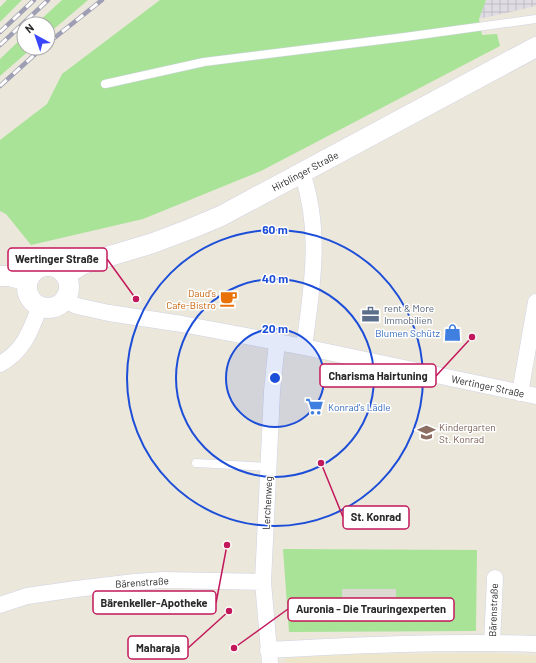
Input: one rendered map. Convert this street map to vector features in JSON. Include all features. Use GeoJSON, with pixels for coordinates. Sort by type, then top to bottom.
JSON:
{"type":"FeatureCollection","features":[{"type":"Feature","properties":{"kind":"street","name":"Hirblinger Straße"},"geometry":{"type":"LineString","coordinates":[[65,275],[83,264],[153,243],[221,216],[536,47]]}},
{"type":"Feature","properties":{"kind":"street"},"geometry":{"type":"LineString","coordinates":[[302,173],[309,194],[315,238],[311,293],[304,347]]}},
{"type":"Feature","properties":{"kind":"street"},"geometry":{"type":"LineString","coordinates":[[47,266],[60,270],[65,275],[68,281],[68,295],[58,305],[52,307],[40,306],[28,293],[28,281],[34,271],[47,266]]}},
{"type":"Feature","properties":{"kind":"street"},"geometry":{"type":"LineString","coordinates":[[0,276],[10,276],[28,281]]}},
{"type":"Feature","properties":{"kind":"street","name":"Wertinger Straße"},"geometry":{"type":"LineString","coordinates":[[64,300],[77,306],[109,313],[182,324],[304,347],[536,396]]}},
{"type":"Feature","properties":{"kind":"street"},"geometry":{"type":"LineString","coordinates":[[520,393],[536,302]]}},
{"type":"Feature","properties":{"kind":"street"},"geometry":{"type":"LineString","coordinates":[[0,364],[9,359],[25,340],[40,306]]}},
{"type":"Feature","properties":{"kind":"street","name":"Lerchenweg"},"geometry":{"type":"LineString","coordinates":[[269,656],[263,582],[272,391],[277,342]]}},
{"type":"Feature","properties":{"kind":"street","name":"Bärenstraße"},"geometry":{"type":"LineString","coordinates":[[492,643],[495,578]]}},
{"type":"Feature","properties":{"kind":"street","name":"Bärenstraße"},"geometry":{"type":"LineString","coordinates":[[0,605],[27,596],[76,588],[135,582],[163,580],[263,582]]}},
{"type":"Feature","properties":{"kind":"street","name":"Bärenstraße"},"geometry":{"type":"LineString","coordinates":[[269,656],[376,644],[536,644]]}},
{"type":"Feature","properties":{"kind":"lane"},"geometry":{"type":"LineString","coordinates":[[105,84],[204,62],[536,19]]}},
{"type":"Feature","properties":{"kind":"lane"},"geometry":{"type":"LineString","coordinates":[[196,463],[268,467]]}},
{"type":"Feature","properties":{"kind":"shaded area"},"geometry":{"type":"Polygon","coordinates":[[[486,0],[536,0],[536,6],[479,19],[486,0]]]}},
{"type":"Feature","properties":{"kind":"shaded area"},"geometry":{"type":"Polygon","coordinates":[[[342,589],[396,589],[396,617],[342,617],[342,589]]]}},
{"type":"Feature","properties":{"kind":"shaded area"},"geometry":{"type":"Polygon","coordinates":[[[364,654],[498,654],[536,656],[536,663],[286,663],[286,658],[364,654]]]}},
{"type":"Feature","properties":{"kind":"green space"},"geometry":{"type":"Polygon","coordinates":[[[7,0],[22,0],[0,22],[0,7],[7,0]]]}},
{"type":"Feature","properties":{"kind":"green space"},"geometry":{"type":"Polygon","coordinates":[[[62,0],[88,0],[56,27],[56,16],[45,16],[62,0]]]}},
{"type":"Feature","properties":{"kind":"green space"},"geometry":{"type":"Polygon","coordinates":[[[160,0],[486,0],[479,19],[482,35],[497,34],[500,46],[261,171],[143,219],[31,245],[6,214],[0,211],[0,140],[47,104],[62,74],[160,0]]]}},
{"type":"Feature","properties":{"kind":"green space"},"geometry":{"type":"Polygon","coordinates":[[[16,44],[16,56],[23,56],[0,76],[0,59],[16,44]]]}},
{"type":"Feature","properties":{"kind":"green space"},"geometry":{"type":"Polygon","coordinates":[[[283,549],[477,550],[476,631],[289,632],[283,549]]]}},
{"type":"Feature","properties":{"kind":"railway"},"geometry":{"type":"LineString","coordinates":[[0,32],[34,0]]}},
{"type":"Feature","properties":{"kind":"railway"},"geometry":{"type":"LineString","coordinates":[[0,45],[48,0]]}},
{"type":"Feature","properties":{"kind":"railway"},"geometry":{"type":"LineString","coordinates":[[56,37],[102,0]]}},
{"type":"Feature","properties":{"kind":"railway"},"geometry":{"type":"LineString","coordinates":[[0,86],[33,56]]}},
{"type":"Feature","properties":{"kind":"place","name":"Wertinger Straße"},"geometry":{"type":"Point","coordinates":[136,299]}},
{"type":"Feature","properties":{"kind":"place","name":"Daud's Cafe-Bistro"},"geometry":{"type":"Point","coordinates":[229,299]}},
{"type":"Feature","properties":{"kind":"place","name":"rent & More Immobilien"},"geometry":{"type":"Point","coordinates":[371,314]}},
{"type":"Feature","properties":{"kind":"place","name":"Blumen Schütz"},"geometry":{"type":"Point","coordinates":[453,333]}},
{"type":"Feature","properties":{"kind":"place","name":"Charisma Hairtuning"},"geometry":{"type":"Point","coordinates":[472,337]}},
{"type":"Feature","properties":{"kind":"place","name":"Konrad's Lädle"},"geometry":{"type":"Point","coordinates":[315,407]}},
{"type":"Feature","properties":{"kind":"place","name":"Kindergarten St. Konrad"},"geometry":{"type":"Point","coordinates":[426,433]}},
{"type":"Feature","properties":{"kind":"place","name":"St. Konrad"},"geometry":{"type":"Point","coordinates":[321,463]}},
{"type":"Feature","properties":{"kind":"place","name":"Bärenkeller-Apotheke"},"geometry":{"type":"Point","coordinates":[227,545]}},
{"type":"Feature","properties":{"kind":"place","name":"Maharaja"},"geometry":{"type":"Point","coordinates":[229,611]}},
{"type":"Feature","properties":{"kind":"place","name":"Auronia - Die Trauringexperten"},"geometry":{"type":"Point","coordinates":[234,648]}}]}
